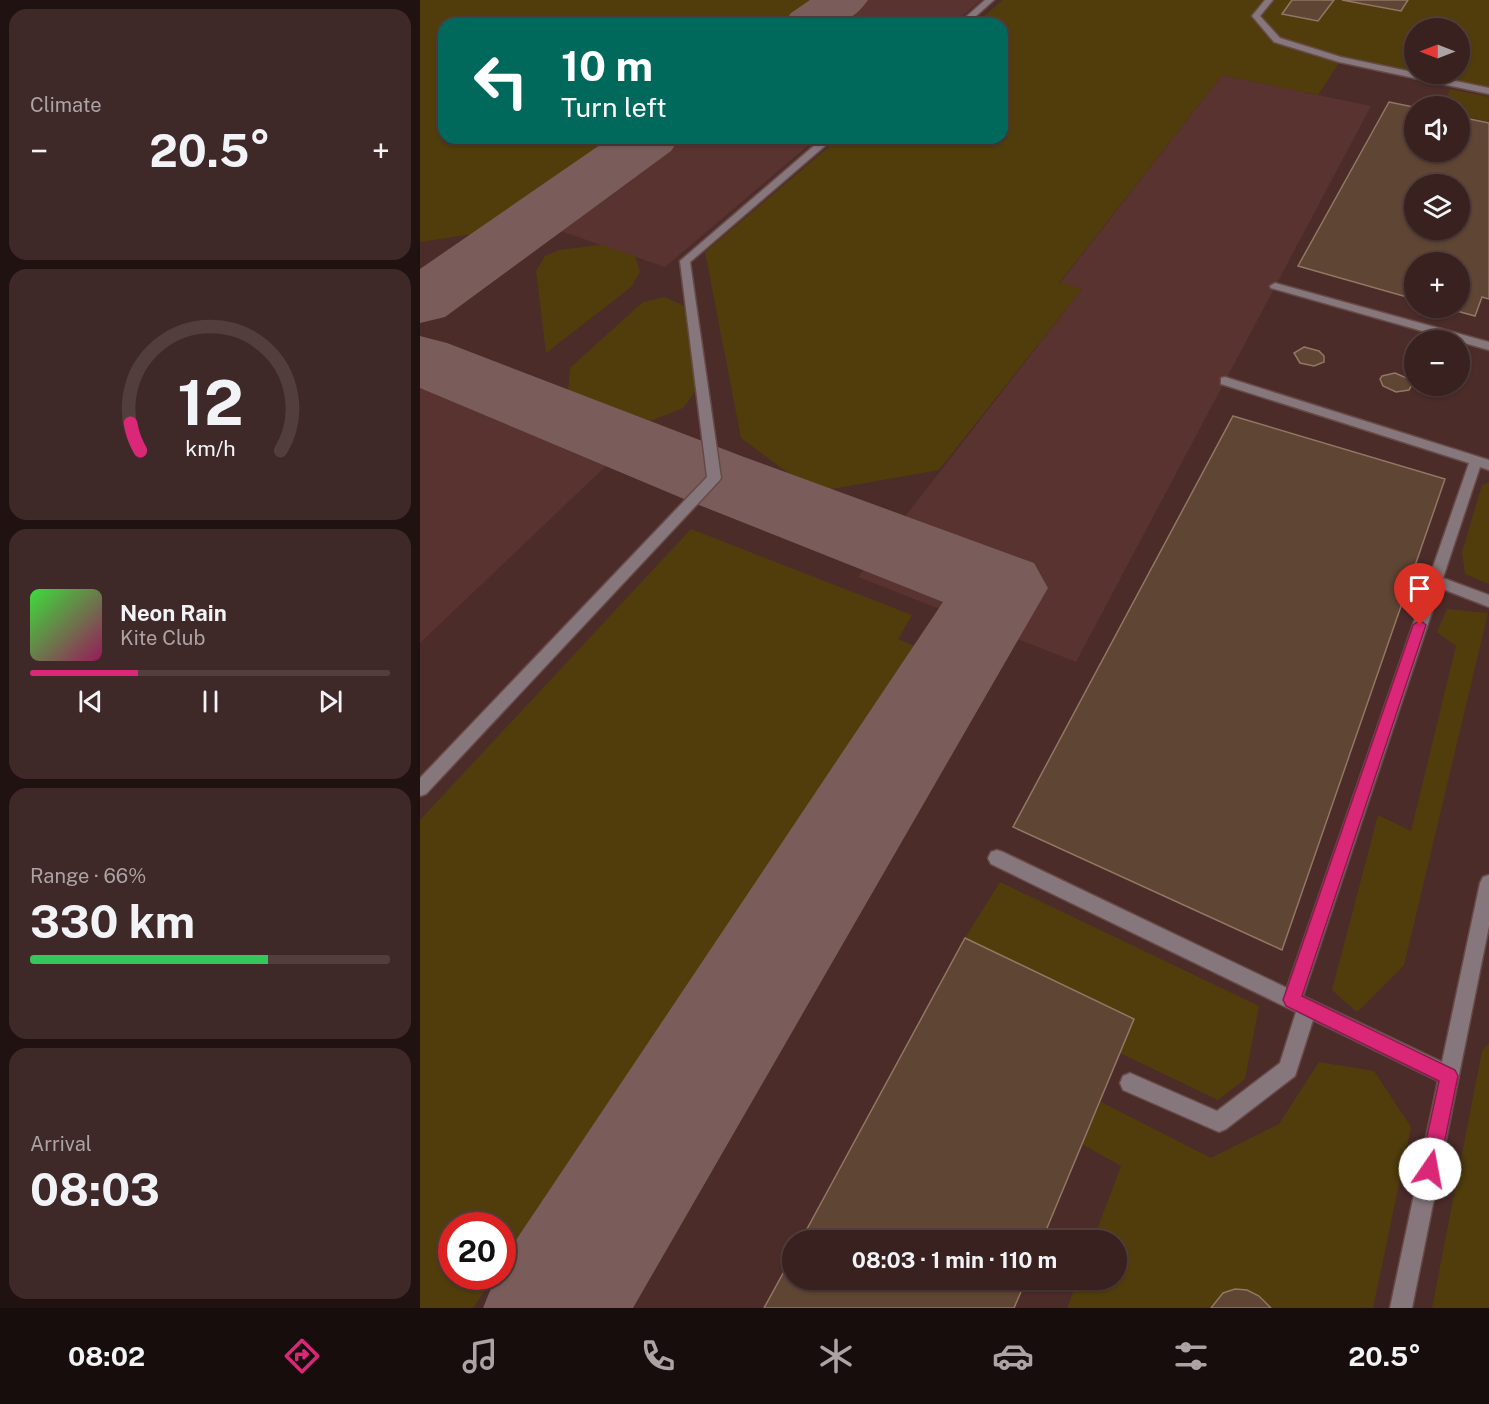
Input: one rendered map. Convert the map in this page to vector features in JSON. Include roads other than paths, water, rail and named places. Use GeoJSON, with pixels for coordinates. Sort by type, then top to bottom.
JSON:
{"type":"FeatureCollection","features":[{"type":"Feature","properties":{"kind":"lane"},"geometry":{"type":"LineString","coordinates":[[969,18],[990,0]]}},
{"type":"Feature","properties":{"kind":"lane"},"geometry":{"type":"LineString","coordinates":[[1269,0],[1256,16],[1277,40],[1339,59],[1489,91]]}},
{"type":"Feature","properties":{"kind":"lane"},"geometry":{"type":"LineString","coordinates":[[420,789],[714,478],[685,261],[822,144]]}},
{"type":"Feature","properties":{"kind":"lane"},"geometry":{"type":"LineString","coordinates":[[1275,285],[1489,346]]}},
{"type":"Feature","properties":{"kind":"lane"},"geometry":{"type":"LineString","coordinates":[[1131,1083],[1219,1122],[1288,1069],[1299,1003],[1435,581],[1483,463],[1225,381]]}},
{"type":"Feature","properties":{"kind":"lane"},"geometry":{"type":"LineString","coordinates":[[1435,581],[1489,601]]}},
{"type":"Feature","properties":{"kind":"lane"},"geometry":{"type":"LineString","coordinates":[[997,858],[1449,1076]]}},
{"type":"Feature","properties":{"kind":"lane"},"geometry":{"type":"LineString","coordinates":[[1401,1308],[1449,1076],[1482,953],[1489,883]]}}]}
